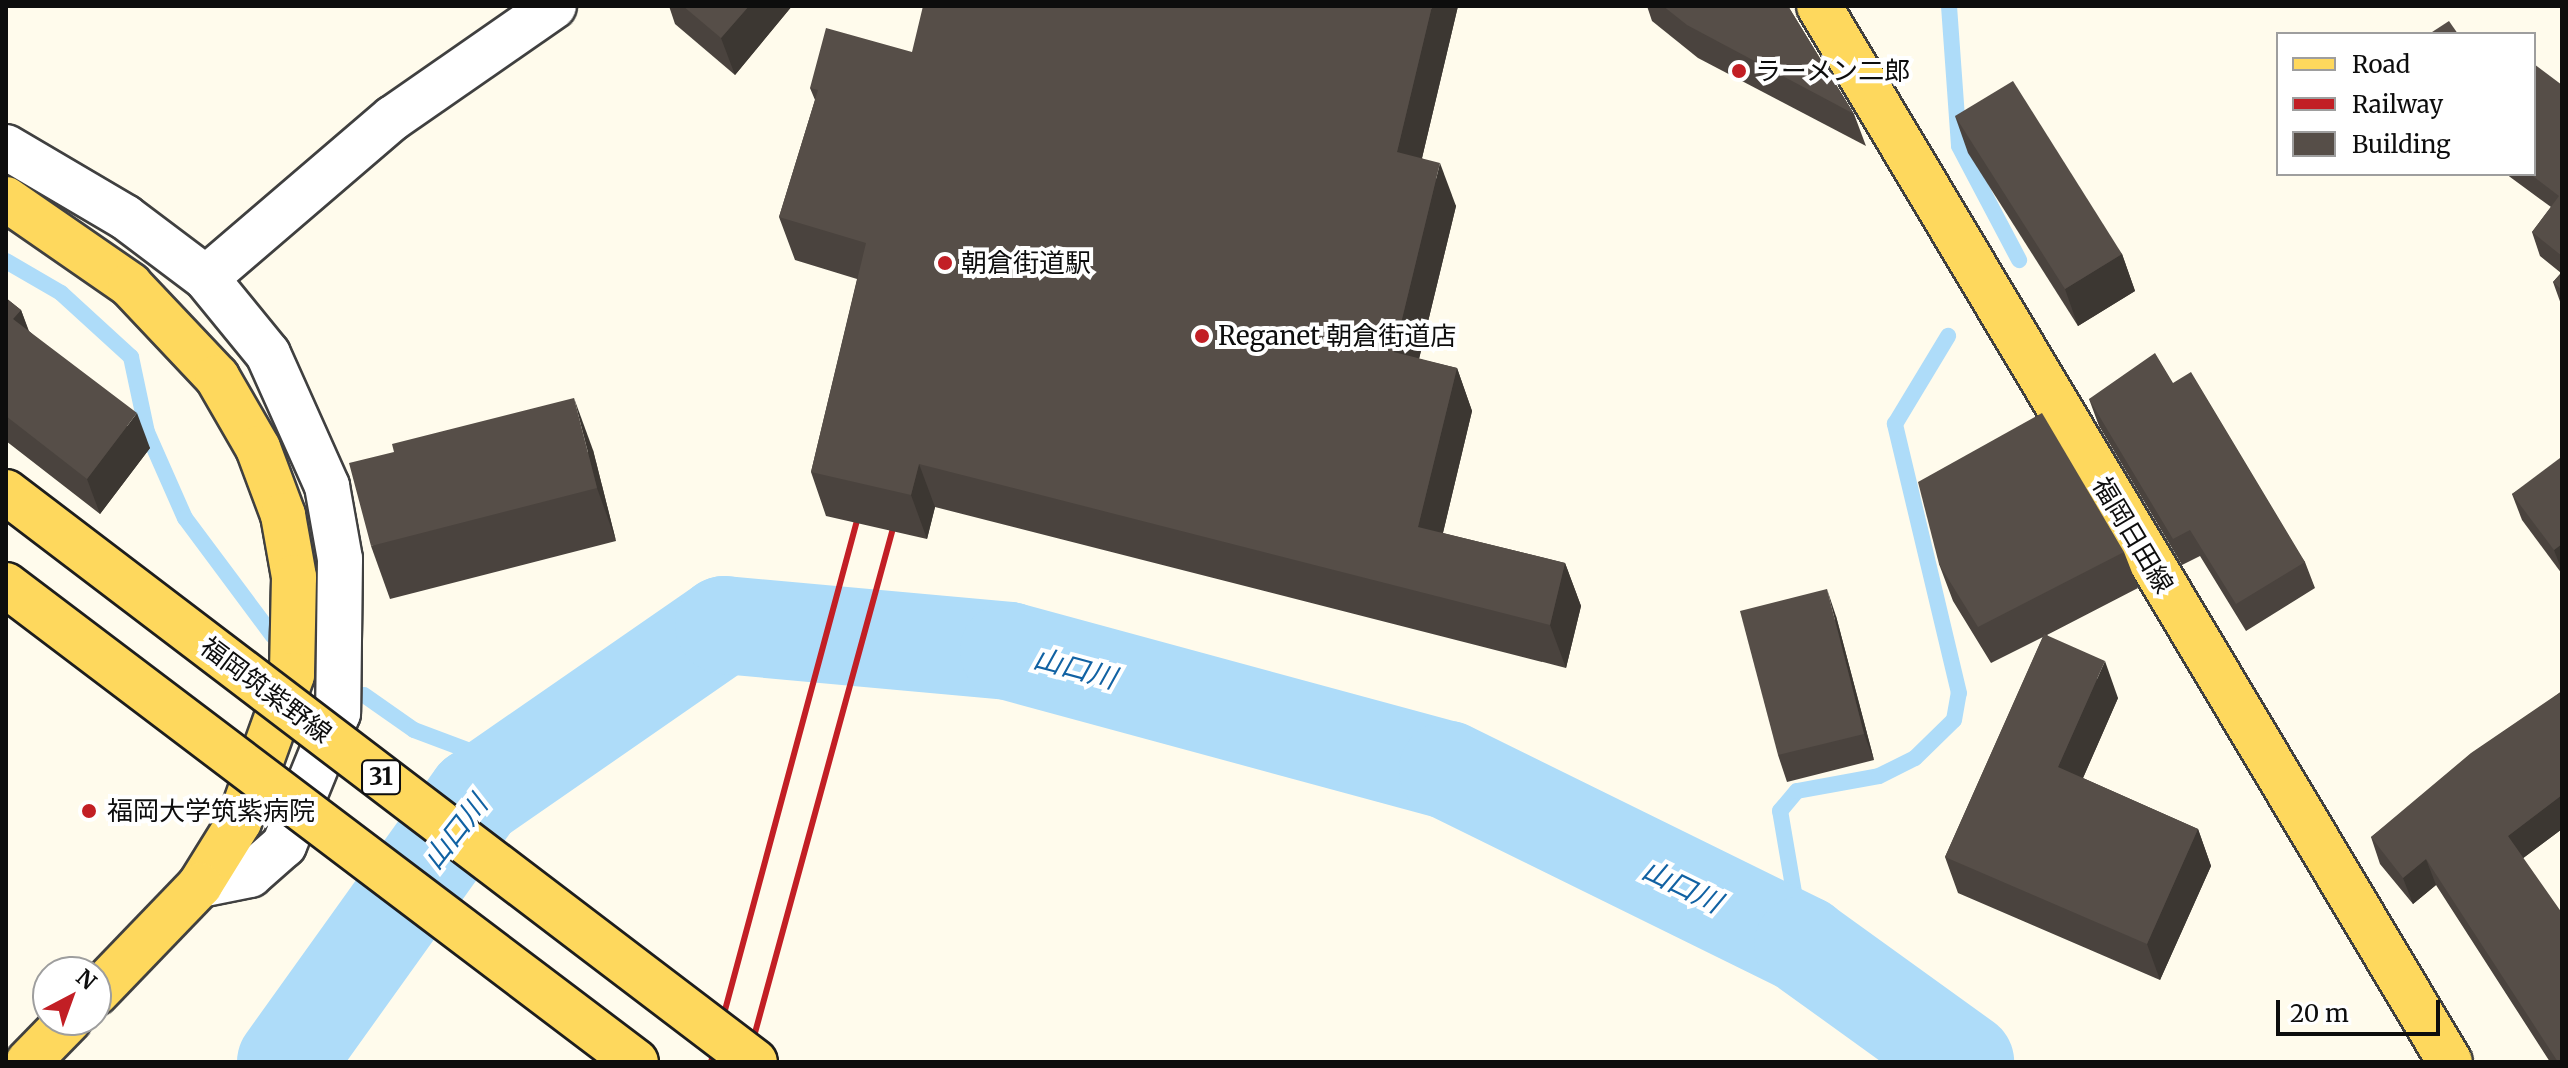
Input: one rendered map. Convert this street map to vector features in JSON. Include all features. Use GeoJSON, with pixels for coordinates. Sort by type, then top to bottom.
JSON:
{"type":"FeatureCollection","features":[{"type":"Feature","properties":{"kind":"main road","name":"福岡日田線"},"geometry":{"type":"LineString","coordinates":[[1819,6],[2450,1062]]}},
{"type":"Feature","properties":{"kind":"main road"},"geometry":{"type":"LineString","coordinates":[[6,199],[130,285],[217,377],[258,448],[283,515],[294,577],[292,675],[239,822],[200,885],[112,976]]}},
{"type":"Feature","properties":{"kind":"main road","name":"福岡筑紫野線"},"geometry":{"type":"LineString","coordinates":[[6,492],[755,1062]]}},
{"type":"Feature","properties":{"kind":"main road"},"geometry":{"type":"LineString","coordinates":[[6,585],[636,1062]]}},
{"type":"Feature","properties":{"kind":"main road"},"geometry":{"type":"LineString","coordinates":[[28,1062],[53,1036]]}},
{"type":"Feature","properties":{"kind":"street"},"geometry":{"type":"LineString","coordinates":[[206,278],[393,118],[554,6]]}},
{"type":"Feature","properties":{"kind":"street"},"geometry":{"type":"LineString","coordinates":[[6,147],[125,217],[206,278],[268,354],[327,486],[342,625],[338,713],[284,845],[250,875],[200,885]]}},
{"type":"Feature","properties":{"kind":"building"},"geometry":{"type":"Polygon","coordinates":[[[683,6],[749,6],[721,38],[683,6]]]}},
{"type":"Feature","properties":{"kind":"building","name":"Reganet 朝倉街道店"},"geometry":{"type":"Polygon","coordinates":[[[923,6],[1432,6],[1397,152],[1440,163],[1394,352],[1457,368],[1418,527],[1565,563],[1550,625],[919,464],[911,495],[811,472],[866,243],[779,217],[818,90],[810,88],[826,28],[912,52],[923,6]]]}},
{"type":"Feature","properties":{"kind":"building"},"geometry":{"type":"Polygon","coordinates":[[[1663,6],[1788,6],[1854,114],[1687,25],[1663,6]]]}},
{"type":"Feature","properties":{"kind":"building"},"geometry":{"type":"Polygon","coordinates":[[[2449,21],[2457,32],[2432,32],[2449,21]]]}},
{"type":"Feature","properties":{"kind":"building"},"geometry":{"type":"Polygon","coordinates":[[[2536,66],[2562,85],[2562,256],[2532,232],[2559,196],[2533,176],[2536,176],[2536,66]]]}},
{"type":"Feature","properties":{"kind":"building"},"geometry":{"type":"Polygon","coordinates":[[[2013,81],[2122,254],[2065,289],[1955,116],[2013,81]]]}},
{"type":"Feature","properties":{"kind":"building"},"geometry":{"type":"Polygon","coordinates":[[[2562,272],[2562,290],[2553,282],[2562,272]]]}},
{"type":"Feature","properties":{"kind":"building"},"geometry":{"type":"Polygon","coordinates":[[[6,298],[21,310],[13,319],[137,413],[87,479],[6,416],[6,298]]]}},
{"type":"Feature","properties":{"kind":"building"},"geometry":{"type":"Polygon","coordinates":[[[2155,353],[2173,383],[2191,372],[2305,562],[2236,604],[2190,530],[2173,539],[2089,399],[2155,353]]]}},
{"type":"Feature","properties":{"kind":"building"},"geometry":{"type":"Polygon","coordinates":[[[574,398],[597,488],[371,546],[349,463],[394,452],[392,444],[574,398]]]}},
{"type":"Feature","properties":{"kind":"building"},"geometry":{"type":"Polygon","coordinates":[[[2042,413],[2124,552],[1978,627],[1939,564],[1918,482],[2042,413]]]}},
{"type":"Feature","properties":{"kind":"building"},"geometry":{"type":"Polygon","coordinates":[[[2560,458],[2562,544],[2554,550],[2512,494],[2560,458]]]}},
{"type":"Feature","properties":{"kind":"building"},"geometry":{"type":"Polygon","coordinates":[[[1827,589],[1864,734],[1778,755],[1740,611],[1827,589]]]}},
{"type":"Feature","properties":{"kind":"building"},"geometry":{"type":"Polygon","coordinates":[[[2044,634],[2105,661],[2058,767],[2198,829],[2147,944],[1945,857],[2044,634]]]}},
{"type":"Feature","properties":{"kind":"building"},"geometry":{"type":"Polygon","coordinates":[[[2562,691],[2562,795],[2508,836],[2562,913],[2562,1062],[2558,1062],[2426,859],[2403,878],[2371,837],[2471,753],[2562,691]]]}},
{"type":"Feature","properties":{"kind":"waterway"},"geometry":{"type":"LineString","coordinates":[[1949,6],[1959,146],[2019,260]]}},
{"type":"Feature","properties":{"kind":"waterway"},"geometry":{"type":"LineString","coordinates":[[6,261],[61,293],[131,357],[147,432],[185,518],[273,636]]}},
{"type":"Feature","properties":{"kind":"waterway"},"geometry":{"type":"LineString","coordinates":[[1803,945],[1780,811],[1797,791],[1879,776],[1915,758],[1954,720],[1959,693],[1895,424],[1948,336]]}},
{"type":"Feature","properties":{"kind":"waterway","name":"山口川"},"geometry":{"type":"LineString","coordinates":[[286,1062],[476,797],[724,625],[1009,651],[1448,770],[1803,945],[1965,1062]]}},
{"type":"Feature","properties":{"kind":"waterway"},"geometry":{"type":"LineString","coordinates":[[364,695],[414,730],[483,756],[528,761]]}},
{"type":"Feature","properties":{"kind":"railway"},"geometry":{"type":"LineString","coordinates":[[711,1062],[862,502]]}},
{"type":"Feature","properties":{"kind":"railway"},"geometry":{"type":"LineString","coordinates":[[747,1062],[898,510]]}},
{"type":"Feature","properties":{"kind":"place","name":"ラーメン二郎"},"geometry":{"type":"Point","coordinates":[1739,71]}},
{"type":"Feature","properties":{"kind":"place","name":"朝倉街道駅"},"geometry":{"type":"Point","coordinates":[945,263]}},
{"type":"Feature","properties":{"kind":"place","name":"Reganet 朝倉街道店"},"geometry":{"type":"Point","coordinates":[1202,336]}},
{"type":"Feature","properties":{"kind":"place","name":"福岡大学筑紫病院"},"geometry":{"type":"Point","coordinates":[89,811]}}]}
